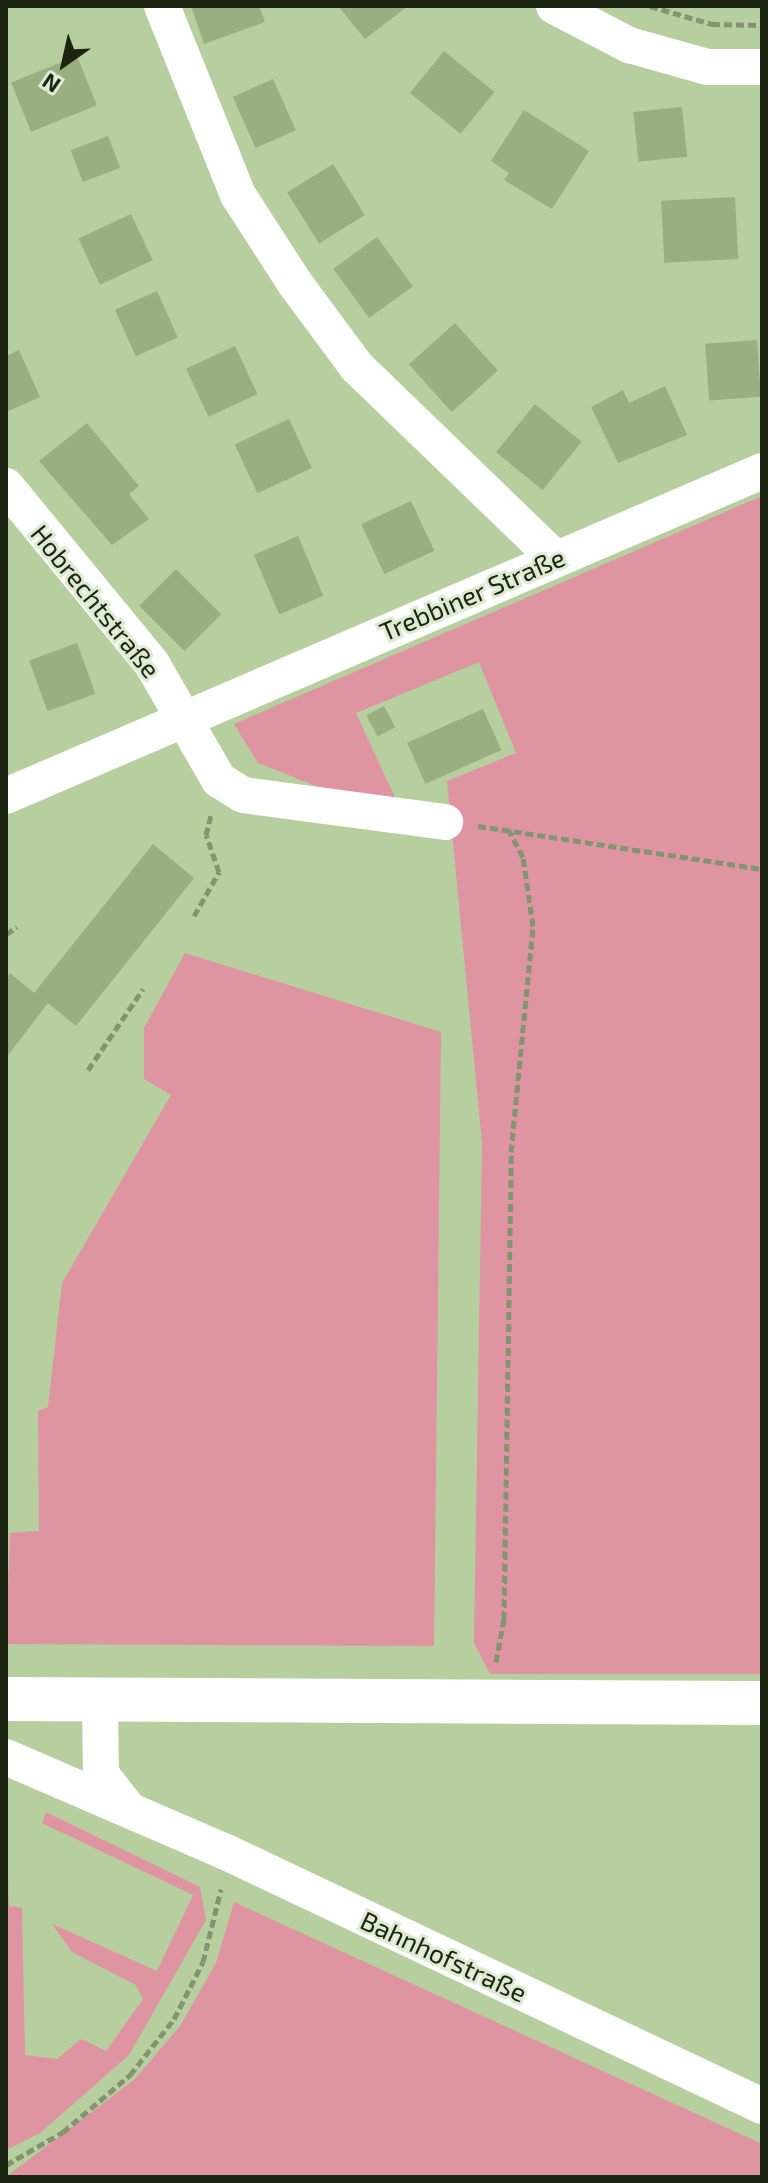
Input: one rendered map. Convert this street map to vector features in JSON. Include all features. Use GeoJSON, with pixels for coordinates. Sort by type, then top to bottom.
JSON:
{"type":"FeatureCollection","features":[{"type":"Feature","properties":{"kind":"main road"},"geometry":{"type":"LineString","coordinates":[[6,1699],[100,1705],[762,1703]]}},
{"type":"Feature","properties":{"kind":"street"},"geometry":{"type":"LineString","coordinates":[[162,6],[238,195],[294,282],[395,407],[555,558]]}},
{"type":"Feature","properties":{"kind":"street"},"geometry":{"type":"LineString","coordinates":[[554,6],[629,45],[708,67],[762,67]]}},
{"type":"Feature","properties":{"kind":"street","name":"Trebbiner Straße"},"geometry":{"type":"LineString","coordinates":[[6,796],[762,471]]}},
{"type":"Feature","properties":{"kind":"street","name":"Hobrechtstraße"},"geometry":{"type":"LineString","coordinates":[[6,486],[152,664],[182,718]]}},
{"type":"Feature","properties":{"kind":"street"},"geometry":{"type":"LineString","coordinates":[[182,718],[219,780],[243,795],[445,822]]}},
{"type":"Feature","properties":{"kind":"street","name":"Bahnhofstraße"},"geometry":{"type":"LineString","coordinates":[[100,1705],[101,1774],[126,1806]]}},
{"type":"Feature","properties":{"kind":"street","name":"Bahnhofstraße"},"geometry":{"type":"LineString","coordinates":[[6,1757],[126,1806],[226,1852],[762,2106]]}},
{"type":"Feature","properties":{"kind":"path"},"geometry":{"type":"LineString","coordinates":[[650,6],[712,24],[762,25]]}},
{"type":"Feature","properties":{"kind":"path"},"geometry":{"type":"LineString","coordinates":[[194,916],[219,872],[206,835],[219,780]]}},
{"type":"Feature","properties":{"kind":"path"},"geometry":{"type":"LineString","coordinates":[[445,822],[762,869]]}},
{"type":"Feature","properties":{"kind":"path"},"geometry":{"type":"LineString","coordinates":[[467,1702],[500,1657],[504,1619],[511,1152],[533,926],[523,857],[509,831]]}},
{"type":"Feature","properties":{"kind":"path"},"geometry":{"type":"LineString","coordinates":[[6,934],[17,927]]}},
{"type":"Feature","properties":{"kind":"path"},"geometry":{"type":"LineString","coordinates":[[88,1070],[143,989]]}},
{"type":"Feature","properties":{"kind":"path"},"geometry":{"type":"LineString","coordinates":[[6,2165],[63,2132],[130,2075],[174,2019],[203,1962],[226,1852]]}},
{"type":"Feature","properties":{"kind":"shaded area"},"geometry":{"type":"Polygon","coordinates":[[[762,496],[762,1674],[490,1674],[474,1643],[482,1143],[447,781],[516,753],[479,662],[356,713],[397,802],[326,790],[258,763],[234,724],[762,496]]]}},
{"type":"Feature","properties":{"kind":"shaded area"},"geometry":{"type":"Polygon","coordinates":[[[185,953],[441,1032],[434,1646],[6,1644],[10,1533],[39,1531],[38,1411],[48,1407],[62,1283],[171,1095],[144,1079],[144,1028],[185,953]]]}},
{"type":"Feature","properties":{"kind":"shaded area"},"geometry":{"type":"Polygon","coordinates":[[[6,1808],[9,1906],[22,1908],[25,2055],[57,2059],[81,2039],[106,2051],[143,1999],[136,1985],[72,1952],[52,1924],[157,1971],[193,1895],[42,1823],[46,1812],[200,1887],[206,1920],[129,2055],[40,2133],[6,2150],[6,1808]]]}},
{"type":"Feature","properties":{"kind":"shaded area"},"geometry":{"type":"Polygon","coordinates":[[[234,1902],[762,2144],[762,2177],[6,2177],[135,2079],[180,2026],[216,1963],[234,1902]]]}},
{"type":"Feature","properties":{"kind":"building"},"geometry":{"type":"Polygon","coordinates":[[[191,6],[259,6],[265,22],[204,44],[191,6]]]}},
{"type":"Feature","properties":{"kind":"building"},"geometry":{"type":"Polygon","coordinates":[[[338,6],[408,6],[365,39],[338,6]]]}},
{"type":"Feature","properties":{"kind":"building"},"geometry":{"type":"Polygon","coordinates":[[[444,51],[495,92],[461,134],[410,93],[444,51]]]}},
{"type":"Feature","properties":{"kind":"building"},"geometry":{"type":"Polygon","coordinates":[[[77,56],[97,105],[31,132],[11,83],[77,56]]]}},
{"type":"Feature","properties":{"kind":"building"},"geometry":{"type":"Polygon","coordinates":[[[273,79],[296,130],[256,148],[233,97],[273,79]]]}},
{"type":"Feature","properties":{"kind":"building"},"geometry":{"type":"Polygon","coordinates":[[[682,107],[687,157],[638,162],[633,112],[682,107]]]}},
{"type":"Feature","properties":{"kind":"building"},"geometry":{"type":"Polygon","coordinates":[[[524,110],[589,151],[552,209],[504,180],[509,173],[491,161],[524,110]]]}},
{"type":"Feature","properties":{"kind":"building"},"geometry":{"type":"Polygon","coordinates":[[[108,136],[120,168],[83,182],[71,150],[108,136]]]}},
{"type":"Feature","properties":{"kind":"building"},"geometry":{"type":"Polygon","coordinates":[[[333,164],[365,215],[319,243],[287,193],[333,164]]]}},
{"type":"Feature","properties":{"kind":"building"},"geometry":{"type":"Polygon","coordinates":[[[735,197],[738,259],[664,263],[661,201],[735,197]]]}},
{"type":"Feature","properties":{"kind":"building"},"geometry":{"type":"Polygon","coordinates":[[[131,214],[153,260],[100,285],[78,239],[131,214]]]}},
{"type":"Feature","properties":{"kind":"building"},"geometry":{"type":"Polygon","coordinates":[[[377,237],[413,286],[369,318],[333,269],[377,237]]]}},
{"type":"Feature","properties":{"kind":"building"},"geometry":{"type":"Polygon","coordinates":[[[157,291],[178,338],[136,356],[115,310],[157,291]]]}},
{"type":"Feature","properties":{"kind":"building"},"geometry":{"type":"Polygon","coordinates":[[[455,323],[498,371],[452,412],[409,364],[455,323]]]}},
{"type":"Feature","properties":{"kind":"building"},"geometry":{"type":"Polygon","coordinates":[[[757,340],[761,397],[709,400],[705,344],[757,340]]]}},
{"type":"Feature","properties":{"kind":"building"},"geometry":{"type":"Polygon","coordinates":[[[235,346],[257,394],[208,417],[186,369],[235,346]]]}},
{"type":"Feature","properties":{"kind":"building"},"geometry":{"type":"Polygon","coordinates":[[[19,350],[40,397],[6,412],[6,356],[19,350]]]}},
{"type":"Feature","properties":{"kind":"building"},"geometry":{"type":"Polygon","coordinates":[[[665,386],[687,435],[618,463],[591,407],[623,390],[629,403],[665,386]]]}},
{"type":"Feature","properties":{"kind":"building"},"geometry":{"type":"Polygon","coordinates":[[[535,404],[582,442],[543,490],[496,452],[535,404]]]}},
{"type":"Feature","properties":{"kind":"building"},"geometry":{"type":"Polygon","coordinates":[[[289,419],[312,468],[257,493],[235,444],[289,419]]]}},
{"type":"Feature","properties":{"kind":"building"},"geometry":{"type":"Polygon","coordinates":[[[87,423],[139,486],[129,494],[149,519],[112,545],[39,461],[87,423]]]}},
{"type":"Feature","properties":{"kind":"building"},"geometry":{"type":"Polygon","coordinates":[[[411,501],[434,551],[384,574],[361,524],[411,501]]]}},
{"type":"Feature","properties":{"kind":"building"},"geometry":{"type":"Polygon","coordinates":[[[298,536],[323,596],[279,615],[254,555],[298,536]]]}},
{"type":"Feature","properties":{"kind":"building"},"geometry":{"type":"Polygon","coordinates":[[[176,569],[221,614],[184,651],[139,606],[176,569]]]}},
{"type":"Feature","properties":{"kind":"building"},"geometry":{"type":"Polygon","coordinates":[[[77,643],[95,694],[48,711],[29,660],[77,643]]]}},
{"type":"Feature","properties":{"kind":"building"},"geometry":{"type":"Polygon","coordinates":[[[384,706],[395,727],[378,737],[366,715],[384,706]]]}},
{"type":"Feature","properties":{"kind":"building"},"geometry":{"type":"Polygon","coordinates":[[[483,709],[501,750],[425,784],[407,743],[483,709]]]}},
{"type":"Feature","properties":{"kind":"building"},"geometry":{"type":"Polygon","coordinates":[[[153,844],[194,878],[76,1026],[48,1003],[6,1058],[6,979],[10,973],[34,993],[153,844]]]}}]}
